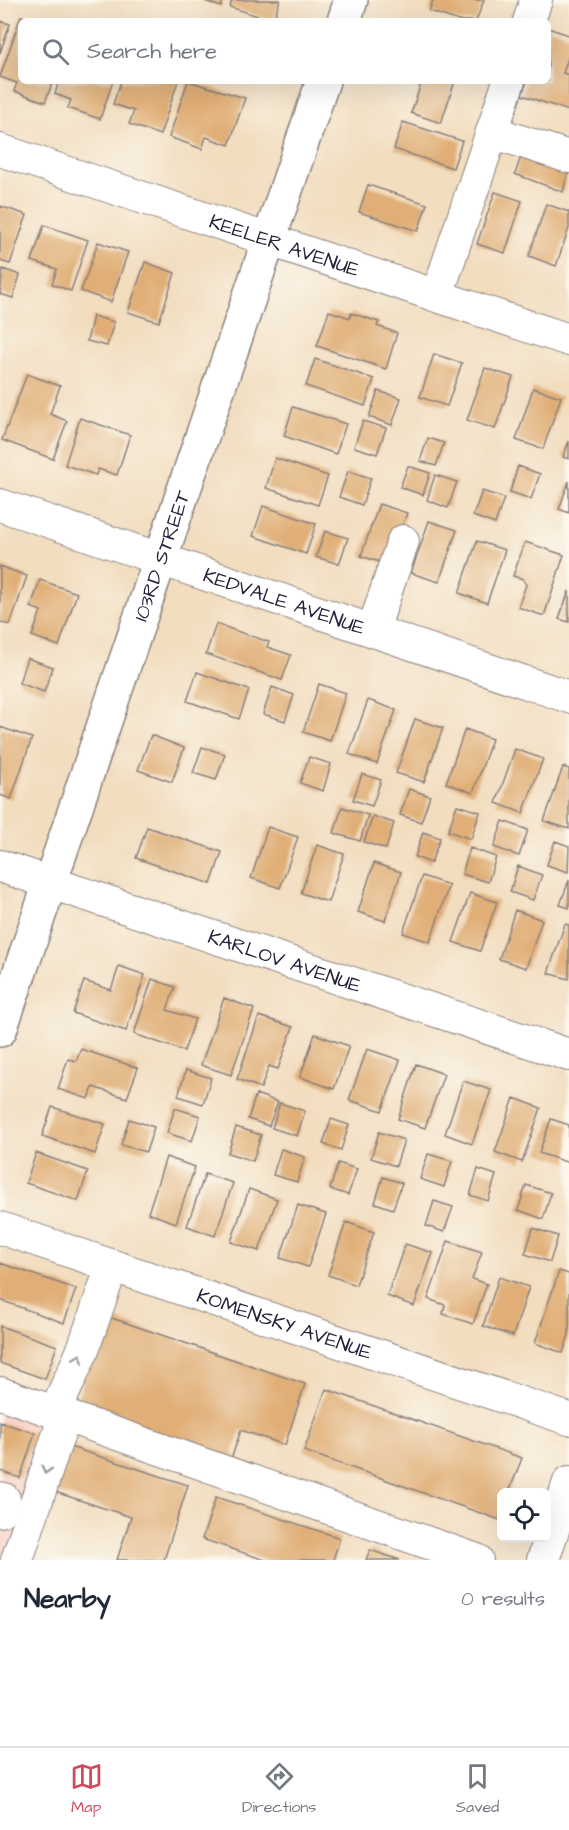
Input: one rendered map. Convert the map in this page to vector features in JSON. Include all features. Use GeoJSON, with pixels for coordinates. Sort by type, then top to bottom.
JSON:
{"type":"FeatureCollection","features":[{"type":"Feature","properties":{"kind":"main road"},"geometry":{"type":"LineString","coordinates":[[345,18],[351,0]]}},
{"type":"Feature","properties":{"kind":"main road","name":"103RD STREET"},"geometry":{"type":"LineString","coordinates":[[0,1030],[322,84]]}},
{"type":"Feature","properties":{"kind":"street"},"geometry":{"type":"LineString","coordinates":[[530,18],[536,0]]}},
{"type":"Feature","properties":{"kind":"street"},"geometry":{"type":"LineString","coordinates":[[437,296],[508,84]]}},
{"type":"Feature","properties":{"kind":"street"},"geometry":{"type":"LineString","coordinates":[[492,132],[569,157]]}},
{"type":"Feature","properties":{"kind":"street","name":"KEELER AVENUE"},"geometry":{"type":"LineString","coordinates":[[0,150],[569,340]]}},
{"type":"Feature","properties":{"kind":"street","name":"KEDVALE AVENUE"},"geometry":{"type":"LineString","coordinates":[[0,505],[569,697]]}},
{"type":"Feature","properties":{"kind":"street"},"geometry":{"type":"LineString","coordinates":[[373,630],[403,541]]}},
{"type":"Feature","properties":{"kind":"street","name":"KARLOV AVENUE"},"geometry":{"type":"LineString","coordinates":[[0,866],[569,1056]]}},
{"type":"Feature","properties":{"kind":"street","name":"KOMENSKY AVENUE"},"geometry":{"type":"LineString","coordinates":[[0,1228],[569,1419]]}},
{"type":"Feature","properties":{"kind":"street"},"geometry":{"type":"LineString","coordinates":[[17,1560],[60,1413],[112,1266]]}},
{"type":"Feature","properties":{"kind":"street"},"geometry":{"type":"LineString","coordinates":[[0,1393],[477,1560]]}},
{"type":"Feature","properties":{"kind":"street"},"geometry":{"type":"LineString","coordinates":[[543,1560],[569,1482]]}},
{"type":"Feature","properties":{"kind":"street"},"geometry":{"type":"LineString","coordinates":[[0,1498],[4,1499],[0,1511]]}},
{"type":"Feature","properties":{"kind":"shaded area"},"geometry":{"type":"Polygon","coordinates":[[[0,1393],[65,1415],[18,1557],[0,1551],[0,1393]]]}},
{"type":"Feature","properties":{"kind":"building"},"geometry":{"type":"Polygon","coordinates":[[[202,0],[223,0],[221,7],[202,0]]]}},
{"type":"Feature","properties":{"kind":"building"},"geometry":{"type":"Polygon","coordinates":[[[232,0],[280,0],[274,18],[264,18],[230,7],[232,0]]]}},
{"type":"Feature","properties":{"kind":"building"},"geometry":{"type":"Polygon","coordinates":[[[433,0],[484,0],[477,18],[450,18],[429,11],[433,0]]]}},
{"type":"Feature","properties":{"kind":"building"},"geometry":{"type":"Polygon","coordinates":[[[0,21],[10,24],[0,53],[0,21]]]}},
{"type":"Feature","properties":{"kind":"building"},"geometry":{"type":"Polygon","coordinates":[[[18,25],[18,84],[52,84],[45,102],[14,91],[17,83],[0,77],[18,25]]]}},
{"type":"Feature","properties":{"kind":"building"},"geometry":{"type":"Polygon","coordinates":[[[551,29],[569,35],[569,55],[563,73],[569,75],[569,111],[522,95],[526,84],[551,84],[551,29]]]}},
{"type":"Feature","properties":{"kind":"building"},"geometry":{"type":"Polygon","coordinates":[[[58,84],[112,84],[100,119],[68,108],[71,100],[55,94],[58,84]]]}},
{"type":"Feature","properties":{"kind":"building"},"geometry":{"type":"Polygon","coordinates":[[[120,84],[177,84],[160,135],[129,124],[134,111],[113,104],[120,84]]]}},
{"type":"Feature","properties":{"kind":"building"},"geometry":{"type":"Polygon","coordinates":[[[187,84],[198,84],[245,98],[229,145],[206,137],[202,149],[169,137],[187,84]]]}},
{"type":"Feature","properties":{"kind":"building"},"geometry":{"type":"Polygon","coordinates":[[[421,84],[454,84],[441,123],[411,113],[421,84]]]}},
{"type":"Feature","properties":{"kind":"building"},"geometry":{"type":"Polygon","coordinates":[[[403,122],[462,141],[453,168],[394,149],[403,122]]]}},
{"type":"Feature","properties":{"kind":"building"},"geometry":{"type":"Polygon","coordinates":[[[523,151],[569,169],[563,192],[515,174],[523,151]]]}},
{"type":"Feature","properties":{"kind":"building"},"geometry":{"type":"Polygon","coordinates":[[[368,185],[427,204],[418,231],[359,212],[368,185]]]}},
{"type":"Feature","properties":{"kind":"building"},"geometry":{"type":"Polygon","coordinates":[[[495,192],[522,201],[505,253],[477,244],[495,192]]]}},
{"type":"Feature","properties":{"kind":"building"},"geometry":{"type":"Polygon","coordinates":[[[546,204],[569,212],[569,228],[556,266],[529,256],[546,204]]]}},
{"type":"Feature","properties":{"kind":"building"},"geometry":{"type":"Polygon","coordinates":[[[0,206],[27,215],[10,264],[0,261],[0,206]]]}},
{"type":"Feature","properties":{"kind":"building"},"geometry":{"type":"Polygon","coordinates":[[[44,225],[88,240],[71,291],[52,284],[57,269],[32,261],[44,225]]]}},
{"type":"Feature","properties":{"kind":"building"},"geometry":{"type":"Polygon","coordinates":[[[98,242],[128,252],[111,302],[81,291],[98,242]]]}},
{"type":"Feature","properties":{"kind":"building"},"geometry":{"type":"Polygon","coordinates":[[[145,262],[175,273],[159,322],[128,312],[145,262]]]}},
{"type":"Feature","properties":{"kind":"building"},"geometry":{"type":"Polygon","coordinates":[[[3,269],[20,275],[13,298],[0,294],[3,269]]]}},
{"type":"Feature","properties":{"kind":"building"},"geometry":{"type":"Polygon","coordinates":[[[329,311],[350,318],[351,313],[379,322],[377,326],[397,333],[386,369],[317,346],[329,311]]]}},
{"type":"Feature","properties":{"kind":"building"},"geometry":{"type":"Polygon","coordinates":[[[93,316],[114,322],[107,346],[87,341],[93,316]]]}},
{"type":"Feature","properties":{"kind":"building"},"geometry":{"type":"Polygon","coordinates":[[[434,354],[462,363],[447,406],[420,397],[434,354]]]}},
{"type":"Feature","properties":{"kind":"building"},"geometry":{"type":"Polygon","coordinates":[[[315,359],[374,379],[365,406],[306,386],[315,359]]]}},
{"type":"Feature","properties":{"kind":"building"},"geometry":{"type":"Polygon","coordinates":[[[485,368],[513,377],[495,429],[467,420],[485,368]]]}},
{"type":"Feature","properties":{"kind":"building"},"geometry":{"type":"Polygon","coordinates":[[[27,374],[60,386],[50,414],[67,421],[53,459],[2,440],[27,374]]]}},
{"type":"Feature","properties":{"kind":"building"},"geometry":{"type":"Polygon","coordinates":[[[533,388],[561,397],[543,449],[516,440],[533,388]]]}},
{"type":"Feature","properties":{"kind":"building"},"geometry":{"type":"Polygon","coordinates":[[[378,391],[401,398],[392,425],[369,417],[378,391]]]}},
{"type":"Feature","properties":{"kind":"building"},"geometry":{"type":"Polygon","coordinates":[[[293,407],[346,424],[336,454],[284,436],[293,407]]]}},
{"type":"Feature","properties":{"kind":"building"},"geometry":{"type":"Polygon","coordinates":[[[80,418],[130,435],[117,475],[98,469],[96,475],[65,465],[80,418]]]}},
{"type":"Feature","properties":{"kind":"building"},"geometry":{"type":"Polygon","coordinates":[[[363,421],[386,428],[377,454],[354,447],[363,421]]]}},
{"type":"Feature","properties":{"kind":"building"},"geometry":{"type":"Polygon","coordinates":[[[428,438],[444,443],[436,466],[420,461],[428,438]]]}},
{"type":"Feature","properties":{"kind":"building"},"geometry":{"type":"Polygon","coordinates":[[[569,441],[569,459],[563,457],[569,441]]]}},
{"type":"Feature","properties":{"kind":"building"},"geometry":{"type":"Polygon","coordinates":[[[275,458],[328,476],[318,505],[266,488],[275,458]]]}},
{"type":"Feature","properties":{"kind":"building"},"geometry":{"type":"Polygon","coordinates":[[[408,466],[430,473],[423,495],[400,487],[408,466]]]}},
{"type":"Feature","properties":{"kind":"building"},"geometry":{"type":"Polygon","coordinates":[[[518,466],[540,474],[531,499],[510,492],[518,466]]]}},
{"type":"Feature","properties":{"kind":"building"},"geometry":{"type":"Polygon","coordinates":[[[348,471],[371,478],[362,505],[339,497],[348,471]]]}},
{"type":"Feature","properties":{"kind":"building"},"geometry":{"type":"Polygon","coordinates":[[[435,475],[457,482],[448,508],[427,500],[435,475]]]}},
{"type":"Feature","properties":{"kind":"building"},"geometry":{"type":"Polygon","coordinates":[[[569,481],[569,513],[559,509],[569,481]]]}},
{"type":"Feature","properties":{"kind":"building"},"geometry":{"type":"Polygon","coordinates":[[[482,491],[504,498],[495,524],[473,516],[482,491]]]}},
{"type":"Feature","properties":{"kind":"building"},"geometry":{"type":"Polygon","coordinates":[[[379,504],[407,513],[389,565],[361,556],[379,504]]]}},
{"type":"Feature","properties":{"kind":"building"},"geometry":{"type":"Polygon","coordinates":[[[263,506],[316,524],[306,554],[253,536],[263,506]]]}},
{"type":"Feature","properties":{"kind":"building"},"geometry":{"type":"Polygon","coordinates":[[[429,521],[457,530],[439,582],[411,573],[429,521]]]}},
{"type":"Feature","properties":{"kind":"building"},"geometry":{"type":"Polygon","coordinates":[[[325,531],[348,538],[339,564],[316,557],[325,531]]]}},
{"type":"Feature","properties":{"kind":"building"},"geometry":{"type":"Polygon","coordinates":[[[477,541],[505,550],[487,603],[459,593],[477,541]]]}},
{"type":"Feature","properties":{"kind":"building"},"geometry":{"type":"Polygon","coordinates":[[[525,542],[564,555],[544,616],[518,607],[526,585],[523,579],[513,576],[525,542]]]}},
{"type":"Feature","properties":{"kind":"building"},"geometry":{"type":"Polygon","coordinates":[[[0,566],[27,576],[10,625],[0,622],[0,566]]]}},
{"type":"Feature","properties":{"kind":"building"},"geometry":{"type":"Polygon","coordinates":[[[40,580],[77,593],[59,646],[32,636],[41,611],[31,607],[40,580]]]}},
{"type":"Feature","properties":{"kind":"building"},"geometry":{"type":"Polygon","coordinates":[[[569,591],[569,622],[559,619],[569,591]]]}},
{"type":"Feature","properties":{"kind":"building"},"geometry":{"type":"Polygon","coordinates":[[[216,624],[269,642],[267,647],[291,655],[282,680],[206,654],[216,624]]]}},
{"type":"Feature","properties":{"kind":"building"},"geometry":{"type":"Polygon","coordinates":[[[27,658],[53,667],[44,692],[19,683],[27,658]]]}},
{"type":"Feature","properties":{"kind":"building"},"geometry":{"type":"Polygon","coordinates":[[[197,672],[249,690],[239,719],[187,701],[197,672]]]}},
{"type":"Feature","properties":{"kind":"building"},"geometry":{"type":"Polygon","coordinates":[[[319,684],[346,693],[330,741],[303,732],[319,684]]]}},
{"type":"Feature","properties":{"kind":"building"},"geometry":{"type":"Polygon","coordinates":[[[272,687],[294,695],[285,721],[263,714],[272,687]]]}},
{"type":"Feature","properties":{"kind":"building"},"geometry":{"type":"Polygon","coordinates":[[[368,700],[396,710],[377,764],[349,754],[368,700]]]}},
{"type":"Feature","properties":{"kind":"building"},"geometry":{"type":"Polygon","coordinates":[[[415,719],[443,728],[424,782],[396,773],[415,719]]]}},
{"type":"Feature","properties":{"kind":"building"},"geometry":{"type":"Polygon","coordinates":[[[0,727],[32,738],[11,799],[0,795],[0,727]]]}},
{"type":"Feature","properties":{"kind":"building"},"geometry":{"type":"Polygon","coordinates":[[[465,729],[492,739],[473,793],[446,783],[465,729]]]}},
{"type":"Feature","properties":{"kind":"building"},"geometry":{"type":"Polygon","coordinates":[[[151,735],[184,748],[172,782],[138,770],[151,735]]]}},
{"type":"Feature","properties":{"kind":"building"},"geometry":{"type":"Polygon","coordinates":[[[202,747],[225,754],[216,780],[193,773],[202,747]]]}},
{"type":"Feature","properties":{"kind":"building"},"geometry":{"type":"Polygon","coordinates":[[[515,749],[543,759],[523,813],[496,803],[515,749]]]}},
{"type":"Feature","properties":{"kind":"building"},"geometry":{"type":"Polygon","coordinates":[[[309,757],[331,764],[323,791],[300,783],[309,757]]]}},
{"type":"Feature","properties":{"kind":"building"},"geometry":{"type":"Polygon","coordinates":[[[563,767],[569,769],[569,829],[544,821],[563,767]]]}},
{"type":"Feature","properties":{"kind":"building"},"geometry":{"type":"Polygon","coordinates":[[[362,774],[381,780],[372,806],[353,800],[362,774]]]}},
{"type":"Feature","properties":{"kind":"building"},"geometry":{"type":"Polygon","coordinates":[[[409,789],[430,796],[421,822],[400,815],[409,789]]]}},
{"type":"Feature","properties":{"kind":"building"},"geometry":{"type":"Polygon","coordinates":[[[457,805],[480,812],[471,839],[448,831],[457,805]]]}},
{"type":"Feature","properties":{"kind":"building"},"geometry":{"type":"Polygon","coordinates":[[[342,807],[368,815],[360,841],[334,833],[342,807]]]}},
{"type":"Feature","properties":{"kind":"building"},"geometry":{"type":"Polygon","coordinates":[[[373,816],[394,823],[386,849],[364,842],[373,816]]]}},
{"type":"Feature","properties":{"kind":"building"},"geometry":{"type":"Polygon","coordinates":[[[503,821],[528,830],[519,856],[494,847],[503,821]]]}},
{"type":"Feature","properties":{"kind":"building"},"geometry":{"type":"Polygon","coordinates":[[[147,827],[222,852],[211,884],[136,858],[147,827]]]}},
{"type":"Feature","properties":{"kind":"building"},"geometry":{"type":"Polygon","coordinates":[[[268,827],[298,837],[280,888],[251,878],[268,827]]]}},
{"type":"Feature","properties":{"kind":"building"},"geometry":{"type":"Polygon","coordinates":[[[423,832],[440,838],[431,863],[415,857],[423,832]]]}},
{"type":"Feature","properties":{"kind":"building"},"geometry":{"type":"Polygon","coordinates":[[[555,841],[569,846],[568,872],[547,865],[555,841]]]}},
{"type":"Feature","properties":{"kind":"building"},"geometry":{"type":"Polygon","coordinates":[[[317,845],[344,854],[328,902],[301,893],[317,845]]]}},
{"type":"Feature","properties":{"kind":"building"},"geometry":{"type":"Polygon","coordinates":[[[470,848],[496,857],[488,882],[462,874],[470,848]]]}},
{"type":"Feature","properties":{"kind":"building"},"geometry":{"type":"Polygon","coordinates":[[[374,863],[401,872],[385,921],[358,912],[374,863]]]}},
{"type":"Feature","properties":{"kind":"building"},"geometry":{"type":"Polygon","coordinates":[[[518,866],[542,875],[533,900],[510,892],[518,866]]]}},
{"type":"Feature","properties":{"kind":"building"},"geometry":{"type":"Polygon","coordinates":[[[422,876],[449,885],[430,942],[403,933],[422,876]]]}},
{"type":"Feature","properties":{"kind":"building"},"geometry":{"type":"Polygon","coordinates":[[[569,880],[569,908],[560,905],[569,880]]]}},
{"type":"Feature","properties":{"kind":"building"},"geometry":{"type":"Polygon","coordinates":[[[470,893],[497,902],[480,951],[453,942],[470,893]]]}},
{"type":"Feature","properties":{"kind":"building"},"geometry":{"type":"Polygon","coordinates":[[[515,910],[542,920],[526,968],[499,959],[515,910]]]}},
{"type":"Feature","properties":{"kind":"building"},"geometry":{"type":"Polygon","coordinates":[[[565,924],[569,925],[569,979],[548,973],[565,924]]]}},
{"type":"Feature","properties":{"kind":"building"},"geometry":{"type":"Polygon","coordinates":[[[119,966],[145,975],[126,1031],[73,1013],[84,981],[111,990],[119,966]]]}},
{"type":"Feature","properties":{"kind":"building"},"geometry":{"type":"Polygon","coordinates":[[[152,979],[175,987],[167,1010],[195,1019],[184,1051],[134,1034],[152,979]]]}},
{"type":"Feature","properties":{"kind":"building"},"geometry":{"type":"Polygon","coordinates":[[[224,998],[254,1009],[231,1075],[201,1065],[224,998]]]}},
{"type":"Feature","properties":{"kind":"building"},"geometry":{"type":"Polygon","coordinates":[[[259,1016],[293,1027],[278,1069],[269,1066],[261,1088],[237,1079],[259,1016]]]}},
{"type":"Feature","properties":{"kind":"building"},"geometry":{"type":"Polygon","coordinates":[[[315,1034],[349,1046],[334,1089],[300,1077],[315,1034]]]}},
{"type":"Feature","properties":{"kind":"building"},"geometry":{"type":"Polygon","coordinates":[[[81,1049],[138,1068],[127,1098],[93,1087],[89,1099],[58,1089],[68,1059],[76,1061],[81,1049]]]}},
{"type":"Feature","properties":{"kind":"building"},"geometry":{"type":"Polygon","coordinates":[[[367,1049],[400,1060],[382,1111],[349,1100],[367,1049]]]}},
{"type":"Feature","properties":{"kind":"building"},"geometry":{"type":"Polygon","coordinates":[[[416,1064],[444,1074],[425,1128],[398,1119],[416,1064]]]}},
{"type":"Feature","properties":{"kind":"building"},"geometry":{"type":"Polygon","coordinates":[[[186,1070],[211,1078],[203,1104],[178,1096],[186,1070]]]}},
{"type":"Feature","properties":{"kind":"building"},"geometry":{"type":"Polygon","coordinates":[[[463,1081],[491,1090],[472,1144],[445,1134],[463,1081]]]}},
{"type":"Feature","properties":{"kind":"building"},"geometry":{"type":"Polygon","coordinates":[[[256,1094],[278,1102],[269,1126],[248,1119],[256,1094]]]}},
{"type":"Feature","properties":{"kind":"building"},"geometry":{"type":"Polygon","coordinates":[[[514,1098],[541,1108],[522,1162],[495,1152],[514,1098]]]}},
{"type":"Feature","properties":{"kind":"building"},"geometry":{"type":"Polygon","coordinates":[[[280,1103],[305,1111],[297,1136],[272,1128],[280,1103]]]}},
{"type":"Feature","properties":{"kind":"building"},"geometry":{"type":"Polygon","coordinates":[[[52,1107],[105,1124],[95,1154],[42,1136],[52,1107]]]}},
{"type":"Feature","properties":{"kind":"building"},"geometry":{"type":"Polygon","coordinates":[[[175,1108],[200,1116],[192,1141],[167,1133],[175,1108]]]}},
{"type":"Feature","properties":{"kind":"building"},"geometry":{"type":"Polygon","coordinates":[[[129,1119],[154,1127],[146,1152],[121,1145],[129,1119]]]}},
{"type":"Feature","properties":{"kind":"building"},"geometry":{"type":"Polygon","coordinates":[[[331,1119],[349,1125],[341,1150],[323,1144],[331,1119]]]}},
{"type":"Feature","properties":{"kind":"building"},"geometry":{"type":"Polygon","coordinates":[[[551,1119],[569,1125],[569,1163],[539,1153],[551,1119]]]}},
{"type":"Feature","properties":{"kind":"building"},"geometry":{"type":"Polygon","coordinates":[[[236,1127],[261,1135],[253,1161],[228,1153],[236,1127]]]}},
{"type":"Feature","properties":{"kind":"building"},"geometry":{"type":"Polygon","coordinates":[[[379,1132],[404,1140],[396,1166],[371,1158],[379,1132]]]}},
{"type":"Feature","properties":{"kind":"building"},"geometry":{"type":"Polygon","coordinates":[[[281,1149],[305,1157],[297,1182],[273,1175],[281,1149]]]}},
{"type":"Feature","properties":{"kind":"building"},"geometry":{"type":"Polygon","coordinates":[[[36,1153],[88,1171],[78,1201],[26,1183],[36,1153]]]}},
{"type":"Feature","properties":{"kind":"building"},"geometry":{"type":"Polygon","coordinates":[[[428,1154],[452,1161],[444,1187],[420,1179],[428,1154]]]}},
{"type":"Feature","properties":{"kind":"building"},"geometry":{"type":"Polygon","coordinates":[[[166,1157],[195,1167],[176,1223],[148,1213],[166,1157]]]}},
{"type":"Feature","properties":{"kind":"building"},"geometry":{"type":"Polygon","coordinates":[[[338,1163],[357,1169],[348,1195],[330,1189],[338,1163]]]}},
{"type":"Feature","properties":{"kind":"building"},"geometry":{"type":"Polygon","coordinates":[[[478,1169],[496,1175],[488,1201],[470,1195],[478,1169]]]}},
{"type":"Feature","properties":{"kind":"building"},"geometry":{"type":"Polygon","coordinates":[[[205,1174],[233,1183],[215,1236],[187,1226],[205,1174]]]}},
{"type":"Feature","properties":{"kind":"building"},"geometry":{"type":"Polygon","coordinates":[[[383,1177],[402,1183],[393,1209],[375,1203],[383,1177]]]}},
{"type":"Feature","properties":{"kind":"building"},"geometry":{"type":"Polygon","coordinates":[[[526,1185],[551,1193],[543,1219],[518,1210],[526,1185]]]}},
{"type":"Feature","properties":{"kind":"building"},"geometry":{"type":"Polygon","coordinates":[[[249,1189],[277,1199],[259,1251],[231,1242],[249,1189]]]}},
{"type":"Feature","properties":{"kind":"building"},"geometry":{"type":"Polygon","coordinates":[[[434,1201],[453,1207],[444,1232],[426,1226],[434,1201]]]}},
{"type":"Feature","properties":{"kind":"building"},"geometry":{"type":"Polygon","coordinates":[[[298,1205],[326,1214],[308,1267],[280,1258],[298,1205]]]}},
{"type":"Feature","properties":{"kind":"building"},"geometry":{"type":"Polygon","coordinates":[[[346,1222],[374,1232],[356,1285],[328,1275],[346,1222]]]}},
{"type":"Feature","properties":{"kind":"building"},"geometry":{"type":"Polygon","coordinates":[[[533,1228],[558,1236],[550,1262],[525,1254],[533,1228]]]}},
{"type":"Feature","properties":{"kind":"building"},"geometry":{"type":"Polygon","coordinates":[[[448,1241],[482,1252],[472,1279],[487,1284],[473,1324],[443,1314],[445,1305],[428,1299],[448,1241]]]}},
{"type":"Feature","properties":{"kind":"building"},"geometry":{"type":"Polygon","coordinates":[[[405,1244],[433,1253],[414,1306],[387,1296],[405,1244]]]}},
{"type":"Feature","properties":{"kind":"building"},"geometry":{"type":"Polygon","coordinates":[[[0,1263],[76,1289],[64,1323],[0,1300],[0,1263]]]}},
{"type":"Feature","properties":{"kind":"building"},"geometry":{"type":"Polygon","coordinates":[[[559,1271],[569,1274],[569,1335],[563,1353],[535,1343],[559,1271]]]}},
{"type":"Feature","properties":{"kind":"building"},"geometry":{"type":"Polygon","coordinates":[[[499,1277],[529,1287],[513,1336],[483,1326],[499,1277]]]}},
{"type":"Feature","properties":{"kind":"building"},"geometry":{"type":"Polygon","coordinates":[[[106,1316],[305,1384],[285,1445],[241,1430],[229,1465],[73,1411],[106,1316]]]}},
{"type":"Feature","properties":{"kind":"building"},"geometry":{"type":"Polygon","coordinates":[[[0,1326],[57,1346],[45,1379],[0,1363],[0,1326]]]}},
{"type":"Feature","properties":{"kind":"building"},"geometry":{"type":"Polygon","coordinates":[[[326,1389],[522,1458],[511,1488],[497,1488],[497,1519],[304,1451],[326,1389]]]}},
{"type":"Feature","properties":{"kind":"building"},"geometry":{"type":"Polygon","coordinates":[[[0,1422],[35,1433],[20,1478],[0,1471],[0,1422]]]}},
{"type":"Feature","properties":{"kind":"building"},"geometry":{"type":"Polygon","coordinates":[[[61,1444],[188,1485],[164,1560],[117,1560],[131,1517],[46,1489],[61,1444]]]}},
{"type":"Feature","properties":{"kind":"building"},"geometry":{"type":"Polygon","coordinates":[[[216,1497],[340,1538],[333,1560],[265,1560],[202,1539],[216,1497]]]}},
{"type":"Feature","properties":{"kind":"building"},"geometry":{"type":"Polygon","coordinates":[[[370,1550],[400,1560],[366,1560],[370,1550]]]}}]}
